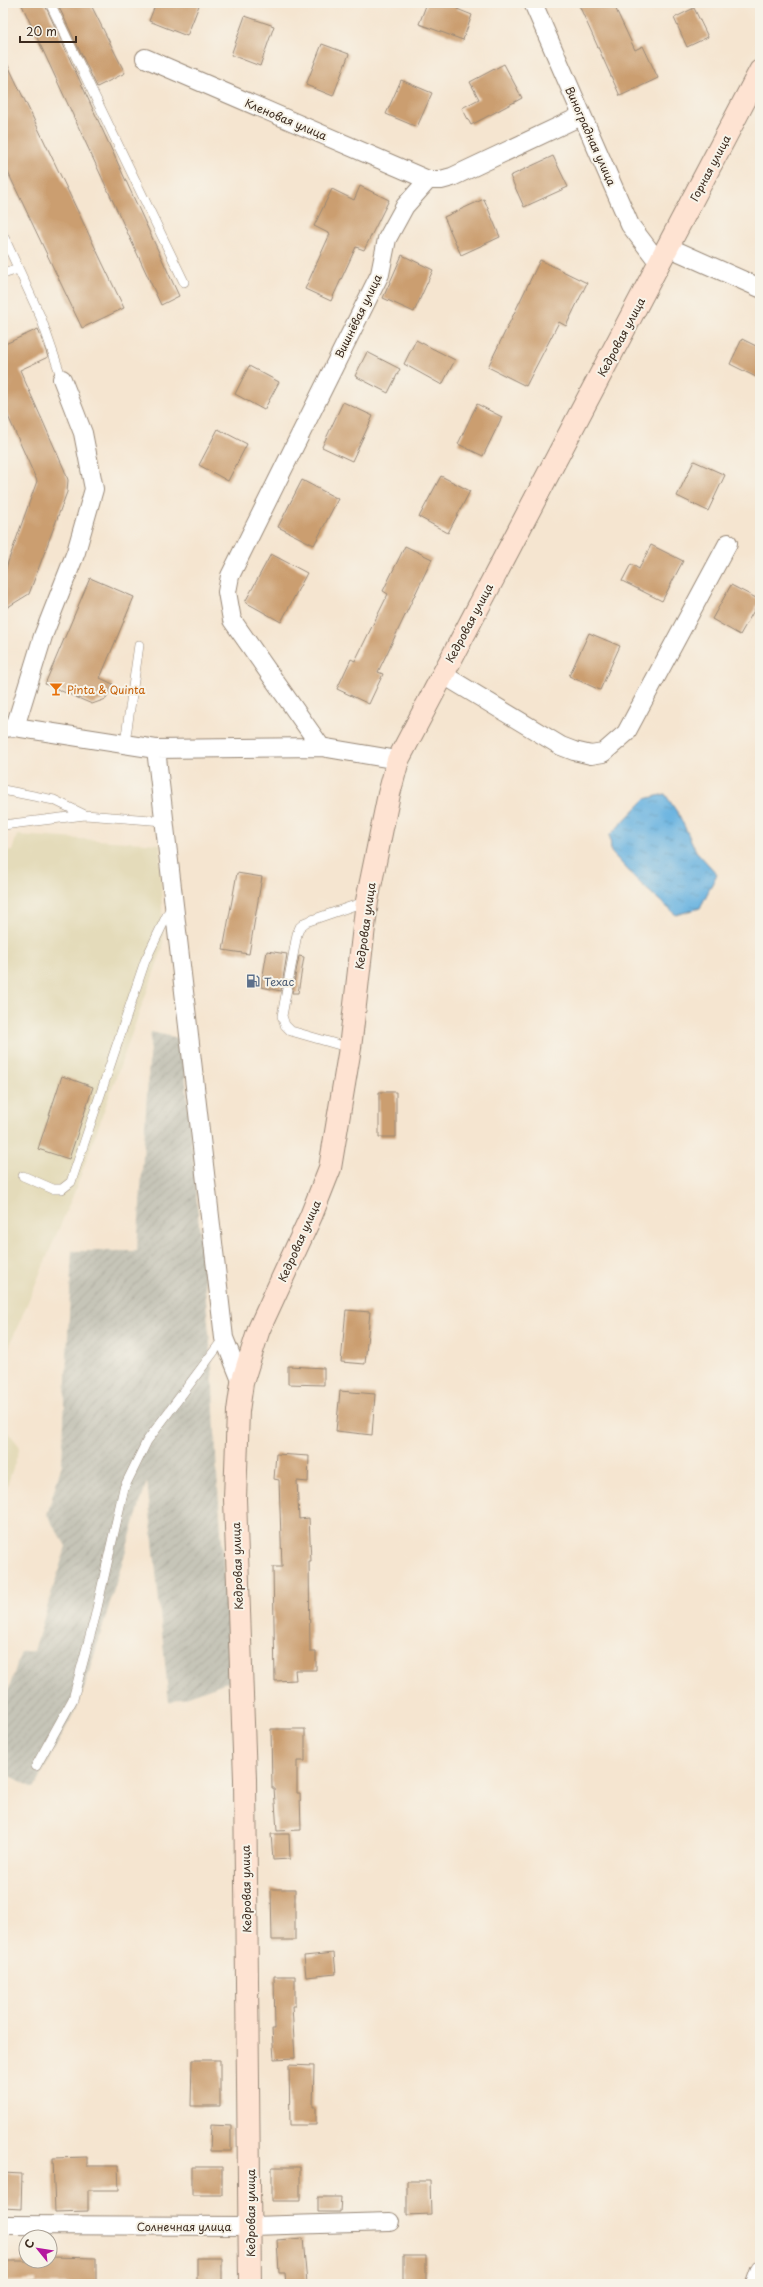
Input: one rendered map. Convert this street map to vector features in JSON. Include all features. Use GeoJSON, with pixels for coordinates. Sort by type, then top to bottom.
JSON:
{"type":"FeatureCollection","features":[{"type":"Feature","properties":{"kind":"street","name":"Виноградная улица"},"geometry":{"type":"LineString","coordinates":[[534,3],[581,116],[630,225],[664,255],[760,288]]}},
{"type":"Feature","properties":{"kind":"street","name":"Кленовая улица"},"geometry":{"type":"LineString","coordinates":[[145,58],[428,180]]}},
{"type":"Feature","properties":{"kind":"street","name":"Горная улица"},"geometry":{"type":"LineString","coordinates":[[664,255],[760,72]]}},
{"type":"Feature","properties":{"kind":"street"},"geometry":{"type":"LineString","coordinates":[[428,180],[441,180],[452,176],[581,116]]}},
{"type":"Feature","properties":{"kind":"street","name":"Вишнёвая улица"},"geometry":{"type":"LineString","coordinates":[[321,747],[232,620],[227,592],[230,576],[380,274],[388,239],[405,206],[428,180]]}},
{"type":"Feature","properties":{"kind":"street","name":"Кедровая улица"},"geometry":{"type":"LineString","coordinates":[[250,2284],[251,2226],[245,1779],[234,1499],[237,1425],[242,1383],[259,1329],[311,1216],[330,1168],[350,1048],[367,901],[389,794],[398,760],[664,255]]}},
{"type":"Feature","properties":{"kind":"street"},"geometry":{"type":"LineString","coordinates":[[62,379],[83,433],[94,489],[76,552],[9,727],[124,743],[156,750],[321,747],[398,760]]}},
{"type":"Feature","properties":{"kind":"street"},"geometry":{"type":"LineString","coordinates":[[442,674],[562,746],[591,755],[603,753],[626,733],[728,543]]}},
{"type":"Feature","properties":{"kind":"street"},"geometry":{"type":"LineString","coordinates":[[156,750],[224,1338],[242,1383]]}},
{"type":"Feature","properties":{"kind":"street","name":"Солнечная улица"},"geometry":{"type":"LineString","coordinates":[[3,2225],[251,2226],[390,2222]]}},
{"type":"Feature","properties":{"kind":"street"},"geometry":{"type":"LineString","coordinates":[[755,2284],[760,2270]]}},
{"type":"Feature","properties":{"kind":"lane"},"geometry":{"type":"LineString","coordinates":[[50,3],[184,282]]}},
{"type":"Feature","properties":{"kind":"lane"},"geometry":{"type":"LineString","coordinates":[[3,236],[41,318],[62,379]]}},
{"type":"Feature","properties":{"kind":"lane"},"geometry":{"type":"LineString","coordinates":[[3,274],[18,269]]}},
{"type":"Feature","properties":{"kind":"lane"},"geometry":{"type":"LineString","coordinates":[[124,743],[139,645]]}},
{"type":"Feature","properties":{"kind":"lane"},"geometry":{"type":"LineString","coordinates":[[3,790],[54,800],[85,815]]}},
{"type":"Feature","properties":{"kind":"lane"},"geometry":{"type":"LineString","coordinates":[[3,825],[85,815],[164,821]]}},
{"type":"Feature","properties":{"kind":"lane"},"geometry":{"type":"LineString","coordinates":[[350,1048],[291,1031],[285,1025],[282,1016],[297,934],[300,927],[306,922],[367,901]]}},
{"type":"Feature","properties":{"kind":"lane"},"geometry":{"type":"LineString","coordinates":[[23,1176],[53,1189],[62,1189],[71,1182],[145,961],[173,902]]}},
{"type":"Feature","properties":{"kind":"lane"},"geometry":{"type":"LineString","coordinates":[[36,1766],[73,1699],[95,1617],[124,1488],[147,1441],[224,1338]]}},
{"type":"Feature","properties":{"kind":"shaded area"},"geometry":{"type":"Polygon","coordinates":[[[17,835],[160,844],[163,947],[76,1188],[3,1361],[3,851],[12,851],[17,835]]]}},
{"type":"Feature","properties":{"kind":"shaded area"},"geometry":{"type":"Polygon","coordinates":[[[151,1032],[182,1039],[212,1366],[217,1476],[232,1680],[169,1703],[147,1481],[80,1701],[34,1788],[3,1772],[3,1707],[21,1652],[34,1651],[66,1546],[47,1515],[62,1464],[72,1251],[137,1251],[151,1032]]]}},
{"type":"Feature","properties":{"kind":"shaded area"},"geometry":{"type":"Polygon","coordinates":[[[3,1425],[20,1447],[3,1498],[3,1425]]]}},
{"type":"Feature","properties":{"kind":"water"},"geometry":{"type":"Polygon","coordinates":[[[665,794],[679,815],[696,851],[717,874],[700,908],[676,915],[641,884],[611,852],[610,835],[645,799],[665,794]]]}},
{"type":"Feature","properties":{"kind":"building"},"geometry":{"type":"Polygon","coordinates":[[[21,3],[44,3],[179,296],[161,305],[21,3]]]}},
{"type":"Feature","properties":{"kind":"building"},"geometry":{"type":"Polygon","coordinates":[[[57,3],[90,3],[125,73],[97,87],[57,3]]]}},
{"type":"Feature","properties":{"kind":"building"},"geometry":{"type":"Polygon","coordinates":[[[156,3],[200,3],[187,36],[149,21],[156,3]]]}},
{"type":"Feature","properties":{"kind":"building"},"geometry":{"type":"Polygon","coordinates":[[[427,3],[459,3],[457,9],[472,15],[463,40],[419,24],[427,3]]]}},
{"type":"Feature","properties":{"kind":"building"},"geometry":{"type":"Polygon","coordinates":[[[578,3],[613,3],[635,50],[643,46],[658,78],[620,96],[578,3]]]}},
{"type":"Feature","properties":{"kind":"building"},"geometry":{"type":"Polygon","coordinates":[[[694,8],[708,37],[687,47],[674,18],[694,8]]]}},
{"type":"Feature","properties":{"kind":"building"},"geometry":{"type":"Polygon","coordinates":[[[245,16],[274,26],[260,66],[231,55],[245,16]]]}},
{"type":"Feature","properties":{"kind":"building"},"geometry":{"type":"Polygon","coordinates":[[[322,44],[349,54],[333,96],[306,85],[322,44]]]}},
{"type":"Feature","properties":{"kind":"building"},"geometry":{"type":"Polygon","coordinates":[[[3,55],[124,308],[82,328],[3,162],[3,55]]]}},
{"type":"Feature","properties":{"kind":"building"},"geometry":{"type":"Polygon","coordinates":[[[504,64],[522,98],[471,125],[462,108],[479,99],[470,82],[504,64]]]}},
{"type":"Feature","properties":{"kind":"building"},"geometry":{"type":"Polygon","coordinates":[[[401,80],[432,93],[417,127],[386,114],[401,80]]]}},
{"type":"Feature","properties":{"kind":"building"},"geometry":{"type":"Polygon","coordinates":[[[553,156],[568,187],[524,207],[510,176],[553,156]]]}},
{"type":"Feature","properties":{"kind":"building"},"geometry":{"type":"Polygon","coordinates":[[[360,186],[389,200],[364,250],[356,247],[331,301],[305,289],[330,234],[314,226],[332,189],[354,200],[360,186]]]}},
{"type":"Feature","properties":{"kind":"building"},"geometry":{"type":"Polygon","coordinates":[[[484,199],[500,237],[461,255],[444,217],[484,199]]]}},
{"type":"Feature","properties":{"kind":"building"},"geometry":{"type":"Polygon","coordinates":[[[402,255],[433,270],[414,312],[383,298],[402,255]]]}},
{"type":"Feature","properties":{"kind":"building"},"geometry":{"type":"Polygon","coordinates":[[[540,260],[587,283],[566,326],[559,322],[526,386],[488,367],[540,260]]]}},
{"type":"Feature","properties":{"kind":"building"},"geometry":{"type":"Polygon","coordinates":[[[38,329],[48,357],[20,370],[64,469],[68,480],[67,492],[29,594],[3,610],[3,576],[37,481],[3,405],[3,345],[38,329]]]}},
{"type":"Feature","properties":{"kind":"building"},"geometry":{"type":"Polygon","coordinates":[[[742,339],[760,348],[760,379],[730,364],[742,339]]]}},
{"type":"Feature","properties":{"kind":"building"},"geometry":{"type":"Polygon","coordinates":[[[416,340],[455,360],[442,385],[404,364],[416,340]]]}},
{"type":"Feature","properties":{"kind":"building"},"geometry":{"type":"Polygon","coordinates":[[[367,352],[400,369],[388,393],[355,376],[367,352]]]}},
{"type":"Feature","properties":{"kind":"building"},"geometry":{"type":"Polygon","coordinates":[[[249,366],[279,382],[264,410],[235,394],[249,366]]]}},
{"type":"Feature","properties":{"kind":"building"},"geometry":{"type":"Polygon","coordinates":[[[343,402],[373,416],[352,461],[322,447],[343,402]]]}},
{"type":"Feature","properties":{"kind":"building"},"geometry":{"type":"Polygon","coordinates":[[[477,404],[502,417],[483,456],[458,444],[477,404]]]}},
{"type":"Feature","properties":{"kind":"building"},"geometry":{"type":"Polygon","coordinates":[[[218,429],[247,444],[228,481],[199,465],[218,429]]]}},
{"type":"Feature","properties":{"kind":"building"},"geometry":{"type":"Polygon","coordinates":[[[694,461],[725,475],[708,511],[677,496],[694,461]]]}},
{"type":"Feature","properties":{"kind":"building"},"geometry":{"type":"Polygon","coordinates":[[[441,476],[470,491],[448,533],[419,517],[441,476]]]}},
{"type":"Feature","properties":{"kind":"building"},"geometry":{"type":"Polygon","coordinates":[[[302,480],[338,499],[314,545],[278,527],[302,480]]]}},
{"type":"Feature","properties":{"kind":"building"},"geometry":{"type":"Polygon","coordinates":[[[651,545],[683,561],[662,601],[622,581],[631,564],[639,569],[651,545]]]}},
{"type":"Feature","properties":{"kind":"building"},"geometry":{"type":"Polygon","coordinates":[[[405,546],[432,559],[378,672],[383,674],[369,704],[337,689],[351,659],[355,661],[388,594],[383,591],[405,546]]]}},
{"type":"Feature","properties":{"kind":"building"},"geometry":{"type":"Polygon","coordinates":[[[271,554],[307,573],[281,622],[245,602],[271,554]]]}},
{"type":"Feature","properties":{"kind":"building"},"geometry":{"type":"Polygon","coordinates":[[[90,578],[134,597],[100,678],[113,684],[106,699],[92,704],[45,684],[90,578]]]}},
{"type":"Feature","properties":{"kind":"building"},"geometry":{"type":"Polygon","coordinates":[[[731,585],[760,600],[740,635],[712,619],[731,585]]]}},
{"type":"Feature","properties":{"kind":"building"},"geometry":{"type":"Polygon","coordinates":[[[589,633],[620,646],[600,690],[569,676],[589,633]]]}},
{"type":"Feature","properties":{"kind":"building"},"geometry":{"type":"Polygon","coordinates":[[[237,873],[262,877],[249,954],[223,950],[237,873]]]}},
{"type":"Feature","properties":{"kind":"building"},"geometry":{"type":"Polygon","coordinates":[[[267,951],[287,954],[281,991],[261,987],[267,951]]]}},
{"type":"Feature","properties":{"kind":"building"},"geometry":{"type":"Polygon","coordinates":[[[299,956],[304,957],[298,993],[292,993],[299,956]]]}},
{"type":"Feature","properties":{"kind":"building"},"geometry":{"type":"Polygon","coordinates":[[[62,1076],[93,1087],[69,1159],[38,1149],[62,1076]]]}},
{"type":"Feature","properties":{"kind":"building"},"geometry":{"type":"Polygon","coordinates":[[[379,1092],[396,1092],[396,1137],[379,1137],[379,1092]]]}},
{"type":"Feature","properties":{"kind":"building"},"geometry":{"type":"Polygon","coordinates":[[[346,1310],[370,1312],[365,1364],[341,1362],[346,1310]]]}},
{"type":"Feature","properties":{"kind":"building"},"geometry":{"type":"Polygon","coordinates":[[[288,1366],[324,1368],[324,1385],[288,1384],[288,1366]]]}},
{"type":"Feature","properties":{"kind":"building"},"geometry":{"type":"Polygon","coordinates":[[[340,1391],[375,1394],[372,1435],[336,1431],[340,1391]]]}},
{"type":"Feature","properties":{"kind":"building"},"geometry":{"type":"Polygon","coordinates":[[[276,1454],[309,1456],[308,1482],[297,1481],[299,1519],[309,1518],[311,1561],[309,1561],[310,1652],[316,1652],[316,1670],[295,1670],[296,1680],[275,1681],[273,1567],[282,1567],[279,1480],[274,1479],[276,1454]]]}},
{"type":"Feature","properties":{"kind":"building"},"geometry":{"type":"Polygon","coordinates":[[[271,1729],[305,1729],[305,1761],[297,1761],[297,1793],[300,1793],[301,1830],[277,1831],[274,1788],[272,1788],[271,1729]]]}},
{"type":"Feature","properties":{"kind":"building"},"geometry":{"type":"Polygon","coordinates":[[[271,1834],[289,1834],[290,1859],[273,1860],[271,1834]]]}},
{"type":"Feature","properties":{"kind":"building"},"geometry":{"type":"Polygon","coordinates":[[[271,1889],[295,1889],[295,1940],[272,1940],[271,1889]]]}},
{"type":"Feature","properties":{"kind":"building"},"geometry":{"type":"Polygon","coordinates":[[[334,1953],[336,1974],[306,1977],[304,1956],[334,1953]]]}},
{"type":"Feature","properties":{"kind":"building"},"geometry":{"type":"Polygon","coordinates":[[[274,1976],[295,1976],[295,2006],[292,2006],[295,2058],[274,2059],[272,2029],[275,2029],[274,1976]]]}},
{"type":"Feature","properties":{"kind":"building"},"geometry":{"type":"Polygon","coordinates":[[[192,2060],[220,2060],[220,2106],[191,2106],[192,2060]]]}},
{"type":"Feature","properties":{"kind":"building"},"geometry":{"type":"Polygon","coordinates":[[[289,2065],[314,2066],[313,2107],[316,2107],[316,2125],[290,2125],[289,2065]]]}},
{"type":"Feature","properties":{"kind":"building"},"geometry":{"type":"Polygon","coordinates":[[[211,2125],[231,2126],[231,2151],[210,2151],[211,2125]]]}},
{"type":"Feature","properties":{"kind":"building"},"geometry":{"type":"Polygon","coordinates":[[[87,2157],[87,2166],[118,2166],[119,2190],[88,2190],[88,2211],[55,2212],[53,2158],[87,2157]]]}},
{"type":"Feature","properties":{"kind":"building"},"geometry":{"type":"Polygon","coordinates":[[[192,2167],[222,2167],[222,2195],[192,2195],[192,2167]]]}},
{"type":"Feature","properties":{"kind":"building"},"geometry":{"type":"Polygon","coordinates":[[[272,2167],[300,2167],[300,2201],[272,2201],[272,2167]]]}},
{"type":"Feature","properties":{"kind":"building"},"geometry":{"type":"Polygon","coordinates":[[[3,2173],[22,2174],[21,2209],[3,2208],[3,2173]]]}},
{"type":"Feature","properties":{"kind":"building"},"geometry":{"type":"Polygon","coordinates":[[[407,2181],[430,2181],[431,2214],[407,2215],[407,2181]]]}},
{"type":"Feature","properties":{"kind":"building"},"geometry":{"type":"Polygon","coordinates":[[[318,2197],[341,2197],[340,2212],[318,2212],[318,2197]]]}},
{"type":"Feature","properties":{"kind":"building"},"geometry":{"type":"Polygon","coordinates":[[[303,2238],[307,2284],[286,2284],[285,2273],[279,2273],[277,2240],[303,2238]]]}},
{"type":"Feature","properties":{"kind":"building"},"geometry":{"type":"Polygon","coordinates":[[[403,2256],[426,2256],[426,2284],[403,2284],[403,2256]]]}},
{"type":"Feature","properties":{"kind":"building"},"geometry":{"type":"Polygon","coordinates":[[[58,2257],[96,2258],[96,2284],[36,2284],[36,2280],[3,2282],[3,2261],[18,2261],[18,2269],[58,2269],[58,2257]]]}},
{"type":"Feature","properties":{"kind":"building"},"geometry":{"type":"Polygon","coordinates":[[[197,2258],[222,2258],[222,2284],[197,2284],[197,2258]]]}},
{"type":"Feature","properties":{"kind":"place","name":"Pinta & Quinta"},"geometry":{"type":"Point","coordinates":[56,689]}},
{"type":"Feature","properties":{"kind":"place","name":"Техас"},"geometry":{"type":"Point","coordinates":[253,981]}}]}
